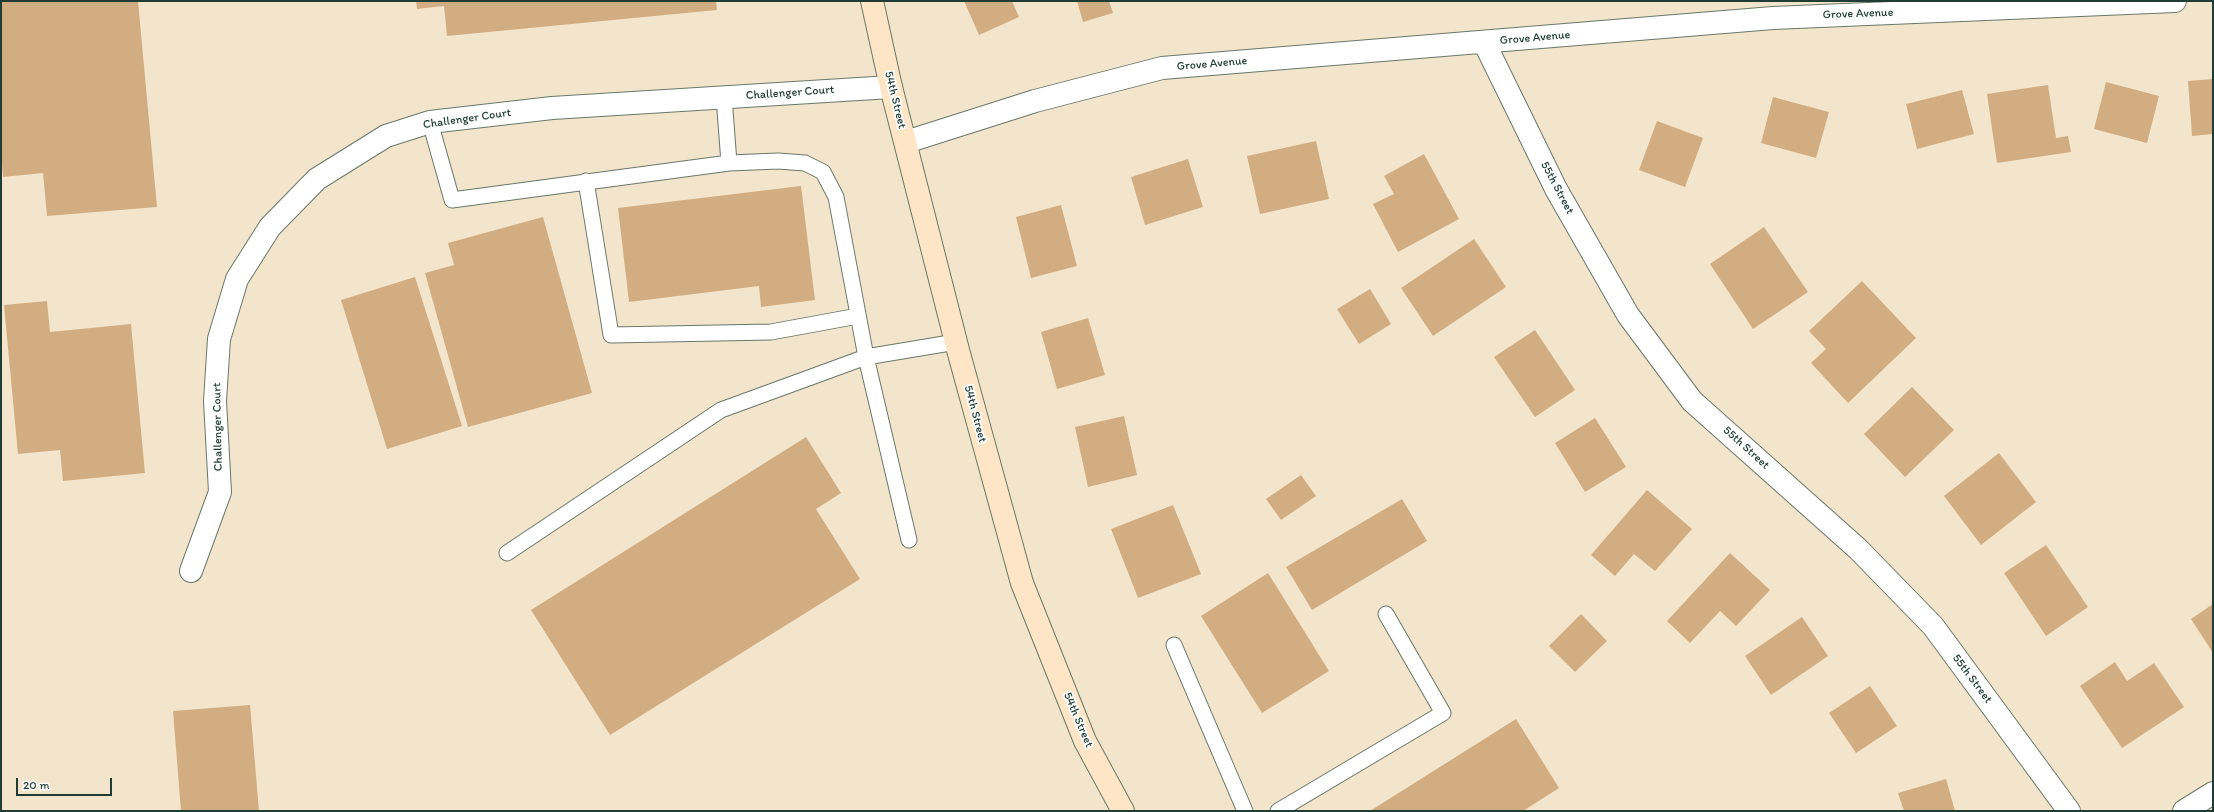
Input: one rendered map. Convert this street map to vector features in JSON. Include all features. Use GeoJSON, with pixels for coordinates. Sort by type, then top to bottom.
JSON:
{"type":"FeatureCollection","features":[{"type":"Feature","properties":{"kind":"main road","name":"54th Street"},"geometry":{"type":"LineString","coordinates":[[872,1],[891,87],[956,342],[1022,583],[1085,741],[1123,811]]}},
{"type":"Feature","properties":{"kind":"street","name":"Grove Avenue"},"geometry":{"type":"LineString","coordinates":[[906,142],[1035,101],[1162,68],[1773,18],[2175,1]]}},
{"type":"Feature","properties":{"kind":"street","name":"55th Street"},"geometry":{"type":"LineString","coordinates":[[1484,42],[1556,189],[1628,315],[1692,401],[1858,549],[1933,626],[2069,811]]}},
{"type":"Feature","properties":{"kind":"street","name":"Challenger Court"},"geometry":{"type":"LineString","coordinates":[[191,571],[220,492],[215,401],[219,339],[237,279],[270,227],[317,179],[386,136],[430,122],[552,108],[891,87]]}},
{"type":"Feature","properties":{"kind":"street"},"geometry":{"type":"LineString","coordinates":[[2184,811],[2213,793]]}},
{"type":"Feature","properties":{"kind":"lane"},"geometry":{"type":"LineString","coordinates":[[724,97],[729,163]]}},
{"type":"Feature","properties":{"kind":"lane"},"geometry":{"type":"LineString","coordinates":[[430,122],[452,200],[729,163],[778,161],[805,162],[823,172],[836,197],[866,357],[909,540]]}},
{"type":"Feature","properties":{"kind":"lane"},"geometry":{"type":"LineString","coordinates":[[586,181],[611,335],[771,332],[858,316]]}},
{"type":"Feature","properties":{"kind":"lane"},"geometry":{"type":"LineString","coordinates":[[507,553],[721,410],[866,357],[956,342]]}},
{"type":"Feature","properties":{"kind":"lane"},"geometry":{"type":"LineString","coordinates":[[1278,811],[1443,713],[1386,614]]}},
{"type":"Feature","properties":{"kind":"lane"},"geometry":{"type":"LineString","coordinates":[[1174,645],[1245,811]]}},
{"type":"Feature","properties":{"kind":"building"},"geometry":{"type":"Polygon","coordinates":[[[1,1],[138,1],[157,207],[47,216],[43,173],[3,177],[1,153],[1,1]]]}},
{"type":"Feature","properties":{"kind":"building"},"geometry":{"type":"Polygon","coordinates":[[[416,1],[716,1],[717,10],[447,36],[444,6],[417,9],[416,1]]]}},
{"type":"Feature","properties":{"kind":"building"},"geometry":{"type":"Polygon","coordinates":[[[964,1],[1012,1],[1019,17],[979,35],[964,1]]]}},
{"type":"Feature","properties":{"kind":"building"},"geometry":{"type":"Polygon","coordinates":[[[1077,1],[1109,1],[1113,13],[1083,22],[1077,1]]]}},
{"type":"Feature","properties":{"kind":"building"},"geometry":{"type":"Polygon","coordinates":[[[2213,79],[2213,134],[2192,136],[2188,81],[2213,79]]]}},
{"type":"Feature","properties":{"kind":"building"},"geometry":{"type":"Polygon","coordinates":[[[2106,82],[2159,96],[2147,143],[2094,129],[2106,82]]]}},
{"type":"Feature","properties":{"kind":"building"},"geometry":{"type":"Polygon","coordinates":[[[2048,85],[2056,138],[2068,136],[2071,152],[1997,163],[1987,94],[2048,85]]]}},
{"type":"Feature","properties":{"kind":"building"},"geometry":{"type":"Polygon","coordinates":[[[1962,90],[1974,134],[1917,149],[1906,104],[1962,90]]]}},
{"type":"Feature","properties":{"kind":"building"},"geometry":{"type":"Polygon","coordinates":[[[1773,97],[1829,112],[1816,158],[1761,143],[1773,97]]]}},
{"type":"Feature","properties":{"kind":"building"},"geometry":{"type":"Polygon","coordinates":[[[1657,121],[1703,138],[1685,187],[1639,170],[1657,121]]]}},
{"type":"Feature","properties":{"kind":"building"},"geometry":{"type":"Polygon","coordinates":[[[1316,141],[1329,199],[1260,214],[1247,156],[1316,141]]]}},
{"type":"Feature","properties":{"kind":"building"},"geometry":{"type":"Polygon","coordinates":[[[1424,154],[1459,219],[1398,252],[1373,204],[1394,194],[1384,176],[1424,154]]]}},
{"type":"Feature","properties":{"kind":"building"},"geometry":{"type":"Polygon","coordinates":[[[1188,159],[1203,207],[1145,225],[1131,177],[1188,159]]]}},
{"type":"Feature","properties":{"kind":"building"},"geometry":{"type":"Polygon","coordinates":[[[801,186],[815,300],[761,307],[759,286],[629,302],[618,208],[801,186]]]}},
{"type":"Feature","properties":{"kind":"building"},"geometry":{"type":"Polygon","coordinates":[[[1061,205],[1077,266],[1031,278],[1016,217],[1061,205]]]}},
{"type":"Feature","properties":{"kind":"building"},"geometry":{"type":"Polygon","coordinates":[[[543,217],[592,393],[468,427],[425,273],[454,265],[448,243],[543,217]]]}},
{"type":"Feature","properties":{"kind":"building"},"geometry":{"type":"Polygon","coordinates":[[[1764,227],[1808,292],[1753,329],[1710,264],[1764,227]]]}},
{"type":"Feature","properties":{"kind":"building"},"geometry":{"type":"Polygon","coordinates":[[[1474,239],[1506,287],[1433,336],[1401,288],[1474,239]]]}},
{"type":"Feature","properties":{"kind":"building"},"geometry":{"type":"Polygon","coordinates":[[[415,277],[462,426],[387,449],[341,300],[415,277]]]}},
{"type":"Feature","properties":{"kind":"building"},"geometry":{"type":"Polygon","coordinates":[[[1862,281],[1916,338],[1848,403],[1811,363],[1826,349],[1809,331],[1862,281]]]}},
{"type":"Feature","properties":{"kind":"building"},"geometry":{"type":"Polygon","coordinates":[[[1370,289],[1391,324],[1359,344],[1337,309],[1370,289]]]}},
{"type":"Feature","properties":{"kind":"building"},"geometry":{"type":"Polygon","coordinates":[[[47,301],[50,332],[131,324],[145,473],[63,481],[60,450],[18,454],[4,305],[47,301]]]}},
{"type":"Feature","properties":{"kind":"building"},"geometry":{"type":"Polygon","coordinates":[[[1088,318],[1105,375],[1057,389],[1041,332],[1088,318]]]}},
{"type":"Feature","properties":{"kind":"building"},"geometry":{"type":"Polygon","coordinates":[[[1535,330],[1575,390],[1535,417],[1494,357],[1535,330]]]}},
{"type":"Feature","properties":{"kind":"building"},"geometry":{"type":"Polygon","coordinates":[[[1912,387],[1954,430],[1905,477],[1864,434],[1912,387]]]}},
{"type":"Feature","properties":{"kind":"building"},"geometry":{"type":"Polygon","coordinates":[[[1124,416],[1137,475],[1088,487],[1075,427],[1124,416]]]}},
{"type":"Feature","properties":{"kind":"building"},"geometry":{"type":"Polygon","coordinates":[[[1595,418],[1626,467],[1585,492],[1555,443],[1595,418]]]}},
{"type":"Feature","properties":{"kind":"building"},"geometry":{"type":"Polygon","coordinates":[[[806,437],[841,493],[816,509],[860,579],[610,735],[531,610],[806,437]]]}},
{"type":"Feature","properties":{"kind":"building"},"geometry":{"type":"Polygon","coordinates":[[[1999,453],[2036,502],[1981,545],[1944,496],[1999,453]]]}},
{"type":"Feature","properties":{"kind":"building"},"geometry":{"type":"Polygon","coordinates":[[[1301,475],[1316,496],[1281,520],[1266,499],[1301,475]]]}},
{"type":"Feature","properties":{"kind":"building"},"geometry":{"type":"Polygon","coordinates":[[[1647,490],[1692,529],[1655,571],[1634,554],[1615,576],[1591,555],[1647,490]]]}},
{"type":"Feature","properties":{"kind":"building"},"geometry":{"type":"Polygon","coordinates":[[[1402,499],[1427,541],[1312,610],[1286,567],[1402,499]]]}},
{"type":"Feature","properties":{"kind":"building"},"geometry":{"type":"Polygon","coordinates":[[[1173,505],[1201,574],[1138,598],[1111,529],[1173,505]]]}},
{"type":"Feature","properties":{"kind":"building"},"geometry":{"type":"Polygon","coordinates":[[[2046,545],[2088,607],[2046,636],[2004,573],[2046,545]]]}},
{"type":"Feature","properties":{"kind":"building"},"geometry":{"type":"Polygon","coordinates":[[[1730,553],[1770,590],[1736,626],[1720,611],[1690,643],[1667,621],[1730,553]]]}},
{"type":"Feature","properties":{"kind":"building"},"geometry":{"type":"Polygon","coordinates":[[[1268,573],[1329,671],[1262,713],[1201,616],[1268,573]]]}},
{"type":"Feature","properties":{"kind":"building"},"geometry":{"type":"Polygon","coordinates":[[[2213,604],[2213,653],[2191,619],[2213,604]]]}},
{"type":"Feature","properties":{"kind":"building"},"geometry":{"type":"Polygon","coordinates":[[[1581,614],[1607,641],[1575,672],[1549,646],[1581,614]]]}},
{"type":"Feature","properties":{"kind":"building"},"geometry":{"type":"Polygon","coordinates":[[[1802,617],[1828,656],[1771,695],[1745,656],[1802,617]]]}},
{"type":"Feature","properties":{"kind":"building"},"geometry":{"type":"Polygon","coordinates":[[[2115,662],[2127,681],[2154,663],[2184,707],[2122,748],[2080,686],[2115,662]]]}},
{"type":"Feature","properties":{"kind":"building"},"geometry":{"type":"Polygon","coordinates":[[[1870,686],[1897,726],[1856,753],[1829,713],[1870,686]]]}},
{"type":"Feature","properties":{"kind":"building"},"geometry":{"type":"Polygon","coordinates":[[[250,705],[259,811],[181,811],[173,711],[250,705]]]}},
{"type":"Feature","properties":{"kind":"building"},"geometry":{"type":"Polygon","coordinates":[[[1516,719],[1559,788],[1523,811],[1370,811],[1516,719]]]}},
{"type":"Feature","properties":{"kind":"building"},"geometry":{"type":"Polygon","coordinates":[[[1946,779],[1955,811],[1904,811],[1898,793],[1946,779]]]}}]}
